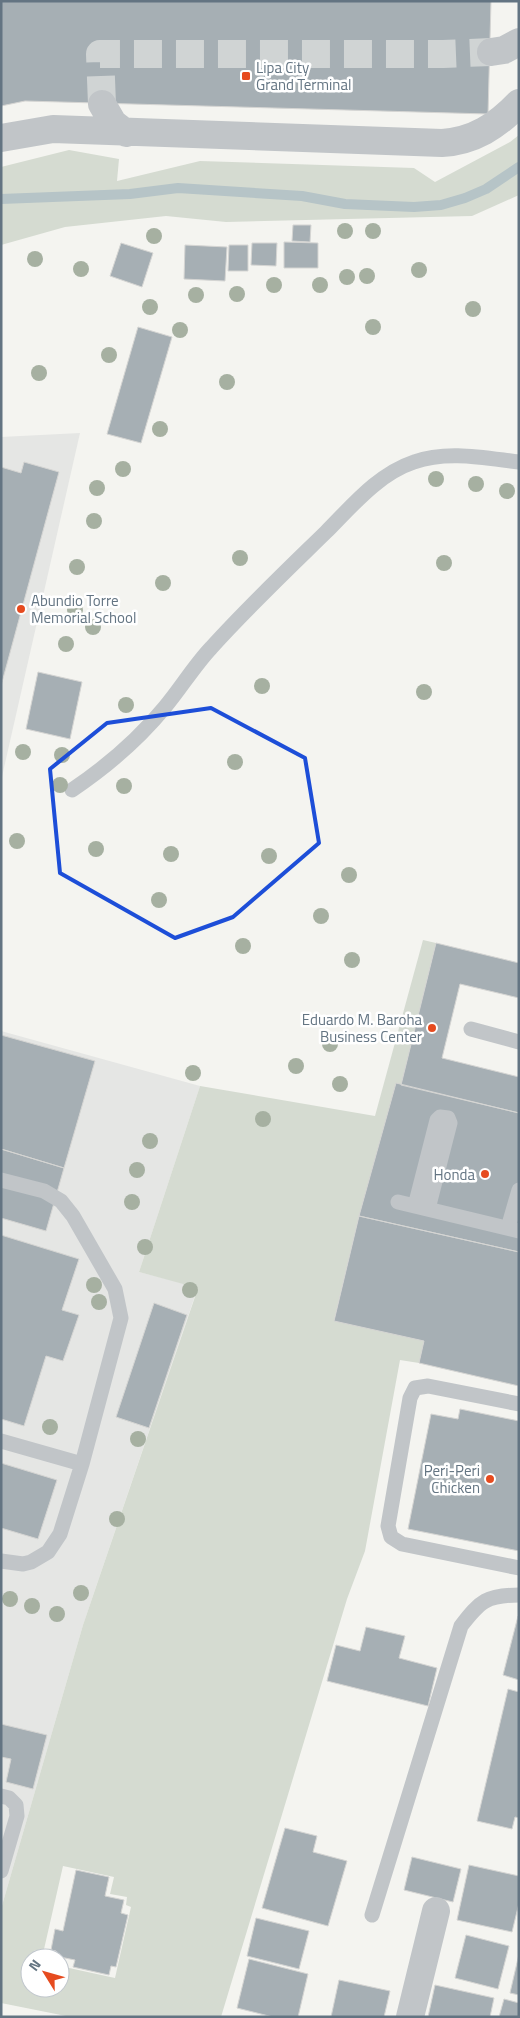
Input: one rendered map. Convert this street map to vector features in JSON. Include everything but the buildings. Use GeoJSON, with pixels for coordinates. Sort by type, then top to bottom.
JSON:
{"type":"FeatureCollection","features":[{"type":"Feature","properties":{"kind":"street"},"geometry":{"type":"LineString","coordinates":[[491,52],[504,50],[519,42]]}},
{"type":"Feature","properties":{"kind":"street"},"geometry":{"type":"LineString","coordinates":[[1,138],[53,129],[442,144],[478,135],[505,116],[519,103]]}},
{"type":"Feature","properties":{"kind":"street"},"geometry":{"type":"LineString","coordinates":[[102,104],[113,123],[126,133]]}},
{"type":"Feature","properties":{"kind":"street"},"geometry":{"type":"LineString","coordinates":[[410,2017],[436,1911]]}},
{"type":"Feature","properties":{"kind":"lane"},"geometry":{"type":"LineString","coordinates":[[72,790],[99,771],[131,743],[163,709],[210,649],[251,605],[386,475],[414,462],[437,457],[470,456],[519,462]]}},
{"type":"Feature","properties":{"kind":"lane"},"geometry":{"type":"LineString","coordinates":[[471,1029],[519,1042]]}},
{"type":"Feature","properties":{"kind":"lane"},"geometry":{"type":"LineString","coordinates":[[440,1117],[448,1118],[450,1123],[422,1208],[437,1120],[440,1117]]}},
{"type":"Feature","properties":{"kind":"lane"},"geometry":{"type":"LineString","coordinates":[[1,1180],[44,1191],[61,1201],[73,1216],[115,1289],[121,1318],[82,1464],[60,1534],[55,1544],[40,1558],[23,1564],[1,1561]]}},
{"type":"Feature","properties":{"kind":"lane"},"geometry":{"type":"LineString","coordinates":[[398,1202],[514,1230],[519,1190]]}},
{"type":"Feature","properties":{"kind":"lane"},"geometry":{"type":"LineString","coordinates":[[519,1404],[428,1386],[415,1388],[410,1398],[388,1526],[391,1537],[402,1544],[519,1568]]}},
{"type":"Feature","properties":{"kind":"lane"},"geometry":{"type":"LineString","coordinates":[[1,1441],[82,1464]]}},
{"type":"Feature","properties":{"kind":"lane"},"geometry":{"type":"LineString","coordinates":[[372,1915],[461,1626],[476,1607],[497,1595],[519,1595]]}},
{"type":"Feature","properties":{"kind":"lane"},"geometry":{"type":"LineString","coordinates":[[1,1796],[9,1798],[16,1805],[16,1816],[1,1871]]}},
{"type":"Feature","properties":{"kind":"highlighted area"},"geometry":{"type":"Polygon","coordinates":[[[211,708],[305,758],[319,843],[233,917],[175,938],[60,873],[50,769],[107,723],[211,708]]]}},
{"type":"Feature","properties":{"kind":"shaded area"},"geometry":{"type":"Polygon","coordinates":[[[519,135],[519,195],[472,216],[226,222],[166,216],[65,227],[1,245],[1,167],[69,150],[119,159],[117,181],[200,161],[414,168],[435,182],[510,142],[519,135]]]}},
{"type":"Feature","properties":{"kind":"shaded area","name":"Abundio Torre Memorial School"},"geometry":{"type":"Polygon","coordinates":[[[80,433],[1,781],[1,437],[80,433]]]}},
{"type":"Feature","properties":{"kind":"shaded area"},"geometry":{"type":"Polygon","coordinates":[[[423,940],[436,943],[401,1085],[396,1084],[359,1216],[334,1320],[424,1341],[419,1363],[400,1360],[365,1551],[347,1599],[221,2017],[71,2017],[1,2003],[1,1909],[83,1625],[198,1288],[139,1272],[200,1086],[375,1116],[423,940]],[[63,1866],[44,1948],[20,1948],[20,1998],[70,1998],[70,1968],[115,1978],[131,1907],[126,1905],[127,1897],[110,1894],[114,1877],[63,1866]]]}},
{"type":"Feature","properties":{"kind":"shaded area"},"geometry":{"type":"Polygon","coordinates":[[[1,1031],[200,1086],[139,1272],[198,1287],[83,1625],[1,1909],[1,1031]]]}},
{"type":"Feature","properties":{"kind":"waterway"},"geometry":{"type":"LineString","coordinates":[[1,199],[130,194],[178,188],[302,196],[345,204],[414,207],[441,205],[465,198],[486,189],[519,167]]}},
{"type":"Feature","properties":{"kind":"tunnel"},"geometry":{"type":"LineString","coordinates":[[102,104],[100,54],[443,54],[491,52]]}},
{"type":"Feature","properties":{"kind":"place","name":"Lipa City Grand Terminal"},"geometry":{"type":"Point","coordinates":[246,76]}},
{"type":"Feature","properties":{"kind":"place","name":"Abundio Torre Memorial School"},"geometry":{"type":"Point","coordinates":[21,609]}},
{"type":"Feature","properties":{"kind":"place","name":"Eduardo M. Baroha Business Center"},"geometry":{"type":"Point","coordinates":[432,1028]}},
{"type":"Feature","properties":{"kind":"place","name":"Honda"},"geometry":{"type":"Point","coordinates":[485,1174]}},
{"type":"Feature","properties":{"kind":"place","name":"Peri-Peri Chicken"},"geometry":{"type":"Point","coordinates":[490,1479]}}]}
